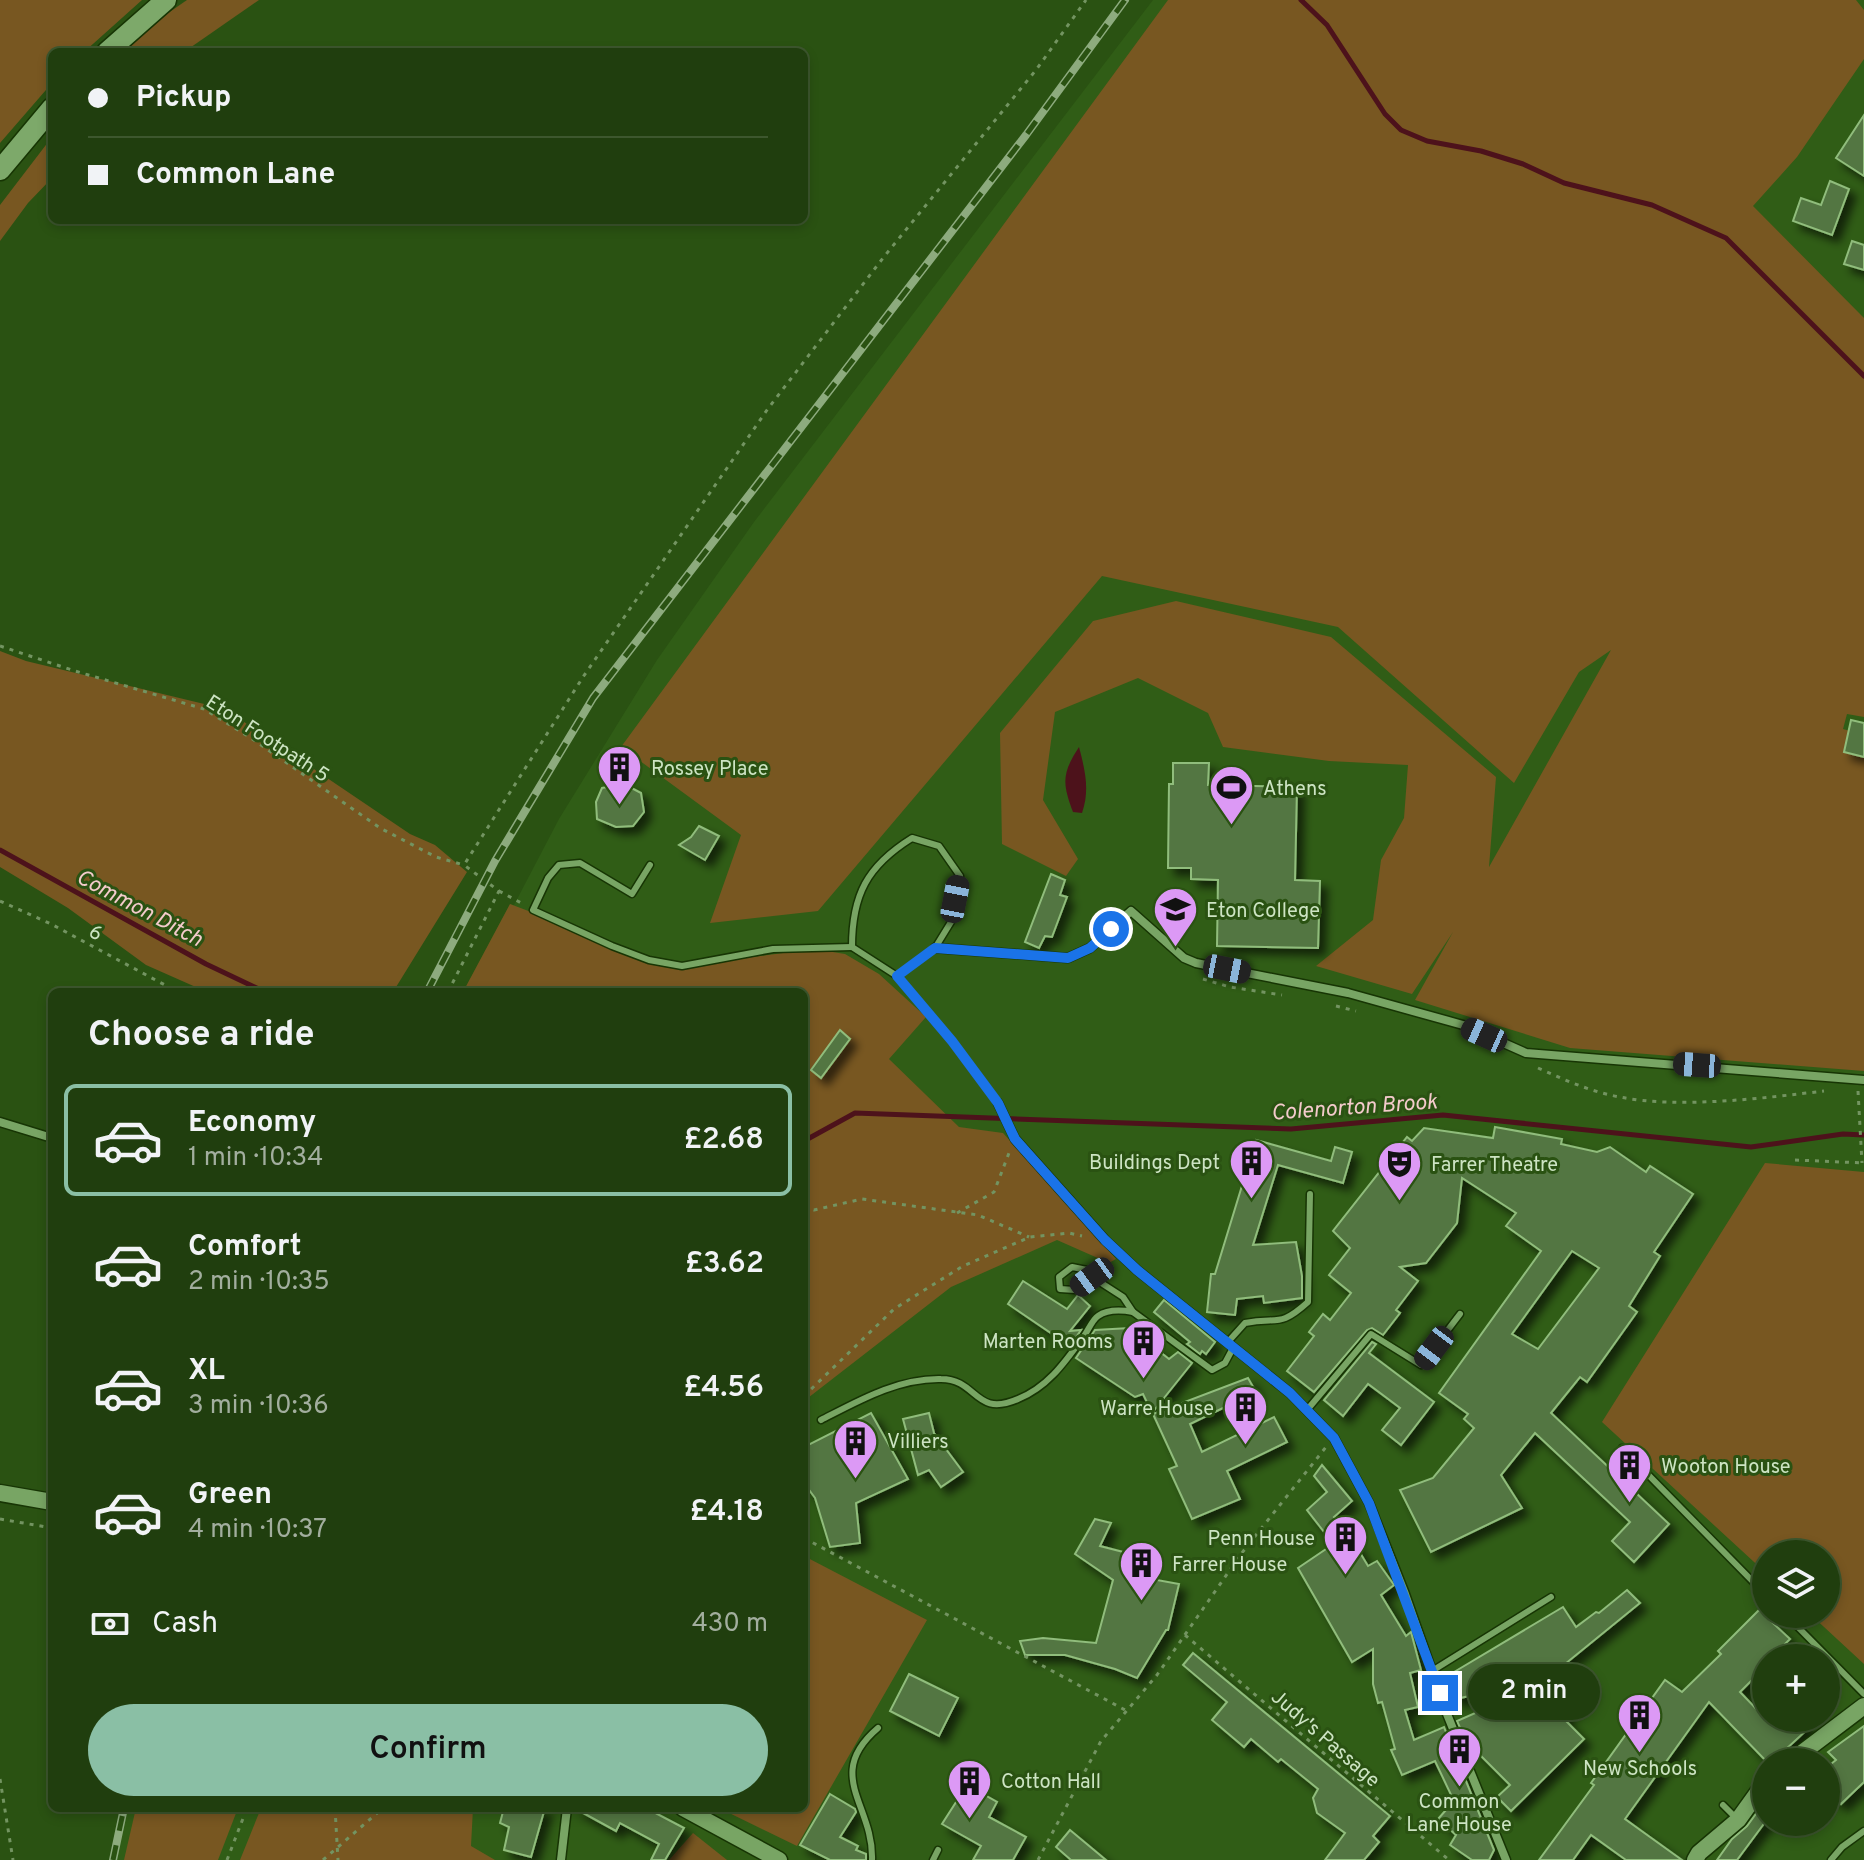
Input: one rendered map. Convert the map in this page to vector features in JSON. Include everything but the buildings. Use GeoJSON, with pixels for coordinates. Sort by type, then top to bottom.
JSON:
{"type":"FeatureCollection","features":[{"type":"Feature","properties":{"kind":"main road"},"geometry":{"type":"LineString","coordinates":[[112,48],[166,0]]}},
{"type":"Feature","properties":{"kind":"main road"},"geometry":{"type":"LineString","coordinates":[[0,170],[48,113]]}},
{"type":"Feature","properties":{"kind":"main road"},"geometry":{"type":"LineString","coordinates":[[0,1493],[48,1500]]}},
{"type":"Feature","properties":{"kind":"main road"},"geometry":{"type":"LineString","coordinates":[[1808,1748],[1864,1706]]}},
{"type":"Feature","properties":{"kind":"main road"},"geometry":{"type":"LineString","coordinates":[[1695,1860],[1699,1853],[1738,1820],[1752,1800]]}},
{"type":"Feature","properties":{"kind":"main road"},"geometry":{"type":"LineString","coordinates":[[690,1812],[779,1860]]}},
{"type":"Feature","properties":{"kind":"street"},"geometry":{"type":"LineString","coordinates":[[935,948],[1068,958],[1090,948],[1131,911],[1184,958],[1196,963],[1363,997],[1463,1025],[1526,1053],[1864,1080]]}},
{"type":"Feature","properties":{"kind":"street"},"geometry":{"type":"LineString","coordinates":[[998,1103],[1015,1139],[1105,1240],[1137,1270],[1290,1393],[1334,1438],[1369,1503],[1506,1860]]}},
{"type":"Feature","properties":{"kind":"street"},"geometry":{"type":"LineString","coordinates":[[0,1124],[48,1137]]}},
{"type":"Feature","properties":{"kind":"street"},"geometry":{"type":"LineString","coordinates":[[561,1860],[567,1812]]}},
{"type":"Feature","properties":{"kind":"lane"},"geometry":{"type":"LineString","coordinates":[[852,947],[852,921],[860,888],[888,853],[912,838],[939,846],[960,876],[951,922],[935,948],[897,976]]}},
{"type":"Feature","properties":{"kind":"lane"},"geometry":{"type":"LineString","coordinates":[[650,865],[632,894],[580,863],[559,865],[548,878],[533,910],[624,951],[649,960],[682,966],[773,949],[852,947],[897,976],[952,1041],[998,1103]]}},
{"type":"Feature","properties":{"kind":"lane"},"geometry":{"type":"LineString","coordinates":[[1092,1277],[1075,1290],[1060,1289],[1059,1277],[1072,1267],[1087,1270],[1092,1277],[1123,1297],[1133,1312],[1212,1370],[1225,1363],[1240,1326],[1287,1319],[1308,1302],[1310,1194]]}},
{"type":"Feature","properties":{"kind":"lane"},"geometry":{"type":"LineString","coordinates":[[821,1420],[890,1388],[921,1380],[953,1380],[984,1403],[997,1405],[1015,1401],[1036,1391],[1063,1365],[1098,1316],[1119,1309],[1133,1312]]}},
{"type":"Feature","properties":{"kind":"lane"},"geometry":{"type":"LineString","coordinates":[[1307,1410],[1371,1334],[1421,1365],[1460,1314]]}},
{"type":"Feature","properties":{"kind":"lane"},"geometry":{"type":"LineString","coordinates":[[1622,1448],[1752,1581]]}},
{"type":"Feature","properties":{"kind":"lane"},"geometry":{"type":"LineString","coordinates":[[1432,1671],[1551,1597]]}},
{"type":"Feature","properties":{"kind":"lane"},"geometry":{"type":"LineString","coordinates":[[1799,1628],[1864,1694]]}},
{"type":"Feature","properties":{"kind":"lane"},"geometry":{"type":"LineString","coordinates":[[872,1860],[871,1833],[851,1783],[852,1769],[863,1741],[878,1728]]}},
{"type":"Feature","properties":{"kind":"lane"},"geometry":{"type":"LineString","coordinates":[[1723,1805],[1738,1820]]}},
{"type":"Feature","properties":{"kind":"lane"},"geometry":{"type":"LineString","coordinates":[[1831,1860],[1842,1847],[1864,1831]]}},
{"type":"Feature","properties":{"kind":"lane"},"geometry":{"type":"LineString","coordinates":[[1841,1860],[1842,1847]]}},
{"type":"Feature","properties":{"kind":"lane"},"geometry":{"type":"LineString","coordinates":[[933,1860],[938,1850]]}},
{"type":"Feature","properties":{"kind":"path"},"geometry":{"type":"LineString","coordinates":[[464,865],[583,677],[767,410],[883,258],[1036,70],[1086,0]]}},
{"type":"Feature","properties":{"kind":"path","name":"Eton Footpath 5"},"geometry":{"type":"LineString","coordinates":[[0,646],[204,709],[380,828],[436,857],[464,865],[499,891]]}},
{"type":"Feature","properties":{"kind":"path"},"geometry":{"type":"LineString","coordinates":[[450,988],[499,891],[533,910]]}},
{"type":"Feature","properties":{"kind":"path","name":"6"},"geometry":{"type":"LineString","coordinates":[[0,901],[51,924],[171,988]]}},
{"type":"Feature","properties":{"kind":"path"},"geometry":{"type":"LineString","coordinates":[[1184,958],[1190,975],[1230,987],[1289,996]]}},
{"type":"Feature","properties":{"kind":"path"},"geometry":{"type":"LineString","coordinates":[[1324,1002],[1362,1011]]}},
{"type":"Feature","properties":{"kind":"path"},"geometry":{"type":"LineString","coordinates":[[1535,1067],[1577,1086],[1622,1098],[1672,1102],[1827,1091]]}},
{"type":"Feature","properties":{"kind":"path"},"geometry":{"type":"LineString","coordinates":[[1795,1160],[1863,1163],[1858,1093],[1864,1094]]}},
{"type":"Feature","properties":{"kind":"path"},"geometry":{"type":"LineString","coordinates":[[957,1213],[994,1192],[1015,1139]]}},
{"type":"Feature","properties":{"kind":"path"},"geometry":{"type":"LineString","coordinates":[[808,1208],[814,1210],[862,1199],[978,1215],[1030,1237]]}},
{"type":"Feature","properties":{"kind":"path"},"geometry":{"type":"LineString","coordinates":[[808,1392],[894,1309],[963,1266],[1030,1237],[1069,1233],[1105,1240]]}},
{"type":"Feature","properties":{"kind":"path"},"geometry":{"type":"LineString","coordinates":[[1038,1860],[1101,1741],[1157,1675],[1241,1554],[1334,1438]]}},
{"type":"Feature","properties":{"kind":"path"},"geometry":{"type":"LineString","coordinates":[[0,1519],[48,1527]]}},
{"type":"Feature","properties":{"kind":"path"},"geometry":{"type":"LineString","coordinates":[[808,1540],[1127,1711]]}},
{"type":"Feature","properties":{"kind":"path","name":"Judy's Passage"},"geometry":{"type":"LineString","coordinates":[[1185,1635],[1449,1860]]}},
{"type":"Feature","properties":{"kind":"path"},"geometry":{"type":"LineString","coordinates":[[0,1779],[13,1860]]}},
{"type":"Feature","properties":{"kind":"path"},"geometry":{"type":"LineString","coordinates":[[227,1860],[245,1812]]}},
{"type":"Feature","properties":{"kind":"path"},"geometry":{"type":"LineString","coordinates":[[335,1812],[338,1860]]}},
{"type":"Feature","properties":{"kind":"path"},"geometry":{"type":"LineString","coordinates":[[323,1860],[378,1812]]}},
{"type":"Feature","properties":{"kind":"shaded area"},"geometry":{"type":"Polygon","coordinates":[[[0,0],[142,0],[88,48],[48,48],[48,88],[0,143],[0,0]]]}},
{"type":"Feature","properties":{"kind":"shaded area"},"geometry":{"type":"Polygon","coordinates":[[[187,0],[259,0],[190,48],[126,48],[139,33],[187,0]]]}},
{"type":"Feature","properties":{"kind":"shaded area","name":"Eton College"},"geometry":{"type":"Polygon","coordinates":[[[1153,0],[1864,0],[1864,1860],[115,1860],[124,1812],[808,1812],[808,988],[465,988],[510,904],[514,905],[559,819],[657,660],[754,522],[1153,0]]]}},
{"type":"Feature","properties":{"kind":"shaded area"},"geometry":{"type":"Polygon","coordinates":[[[1168,0],[1856,0],[1864,10],[1864,59],[1797,157],[1753,206],[1864,318],[1864,717],[1847,714],[1843,729],[1864,735],[1864,1071],[1570,1048],[1415,1000],[1453,932],[1412,994],[1316,966],[1373,920],[1381,860],[1404,818],[1408,765],[1329,761],[1223,747],[1208,713],[1138,678],[1055,712],[1043,800],[1078,859],[1066,876],[1002,844],[1000,733],[1093,621],[1176,601],[1331,637],[1496,777],[1489,867],[1611,650],[1579,672],[1514,783],[1338,627],[1102,576],[818,911],[710,923],[741,835],[621,747],[1168,0]]]}},
{"type":"Feature","properties":{"kind":"shaded area"},"geometry":{"type":"Polygon","coordinates":[[[48,142],[48,182],[0,241],[0,205],[48,142]]]}},
{"type":"Feature","properties":{"kind":"shaded area"},"geometry":{"type":"Polygon","coordinates":[[[0,651],[26,661],[225,709],[410,834],[435,845],[467,872],[395,988],[198,988],[146,965],[68,908],[0,867],[0,651]]]}},
{"type":"Feature","properties":{"kind":"shaded area"},"geometry":{"type":"Polygon","coordinates":[[[1079,747],[1086,788],[1082,813],[1073,812],[1066,786],[1069,764],[1079,747]]]}},
{"type":"Feature","properties":{"kind":"shaded area"},"geometry":{"type":"Polygon","coordinates":[[[510,904],[676,967],[814,949],[845,954],[879,974],[926,1017],[889,1059],[959,1127],[1003,1133],[1116,1259],[1109,1263],[1057,1240],[951,1287],[808,1398],[808,988],[465,988],[510,904]]]}},
{"type":"Feature","properties":{"kind":"shaded area"},"geometry":{"type":"Polygon","coordinates":[[[1765,1163],[1864,1172],[1864,1664],[1825,1628],[1840,1628],[1840,1540],[1752,1540],[1752,1560],[1602,1422],[1765,1163]]]}},
{"type":"Feature","properties":{"kind":"shaded area"},"geometry":{"type":"Polygon","coordinates":[[[808,1558],[927,1620],[797,1846],[727,1812],[808,1812],[808,1558]]]}},
{"type":"Feature","properties":{"kind":"shaded area"},"geometry":{"type":"Polygon","coordinates":[[[135,1812],[236,1812],[218,1860],[124,1860],[135,1812]]]}},
{"type":"Feature","properties":{"kind":"shaded area"},"geometry":{"type":"Polygon","coordinates":[[[259,1812],[473,1812],[471,1846],[495,1860],[240,1860],[259,1812]]]}},
{"type":"Feature","properties":{"kind":"shaded area"},"geometry":{"type":"Polygon","coordinates":[[[693,1833],[727,1860],[669,1860],[693,1833]]]}},
{"type":"Feature","properties":{"kind":"waterway"},"geometry":{"type":"LineString","coordinates":[[1301,0],[1327,25],[1385,114],[1401,130],[1427,141],[1481,151],[1523,164],[1564,183],[1652,205],[1726,238],[1864,376]]}},
{"type":"Feature","properties":{"kind":"waterway","name":"Common Ditch"},"geometry":{"type":"LineString","coordinates":[[0,850],[206,964],[257,988]]}},
{"type":"Feature","properties":{"kind":"waterway","name":"Colenorton Brook"},"geometry":{"type":"LineString","coordinates":[[808,1139],[855,1113],[1291,1129],[1443,1115],[1751,1147],[1843,1134],[1864,1135]]}},
{"type":"Feature","properties":{"kind":"railway"},"geometry":{"type":"LineString","coordinates":[[429,988],[495,861],[593,698],[1026,135],[1125,0]]}},
{"type":"Feature","properties":{"kind":"railway"},"geometry":{"type":"LineString","coordinates":[[113,1860],[123,1812]]}},
{"type":"Feature","properties":{"kind":"place","name":"Rossey Place"},"geometry":{"type":"Point","coordinates":[620,807]}},
{"type":"Feature","properties":{"kind":"place","name":"Athens"},"geometry":{"type":"Point","coordinates":[1232,827]}},
{"type":"Feature","properties":{"kind":"place","name":"Eton College"},"geometry":{"type":"Point","coordinates":[1175,949]}},
{"type":"Feature","properties":{"kind":"place","name":"Buildings Dept"},"geometry":{"type":"Point","coordinates":[1251,1201]}},
{"type":"Feature","properties":{"kind":"place","name":"Farrer Theatre"},"geometry":{"type":"Point","coordinates":[1400,1203]}},
{"type":"Feature","properties":{"kind":"place","name":"Marten Rooms"},"geometry":{"type":"Point","coordinates":[1144,1380]}},
{"type":"Feature","properties":{"kind":"place","name":"Warre House"},"geometry":{"type":"Point","coordinates":[1245,1447]}},
{"type":"Feature","properties":{"kind":"place","name":"Villiers"},"geometry":{"type":"Point","coordinates":[856,1480]}},
{"type":"Feature","properties":{"kind":"place","name":"Wooton House"},"geometry":{"type":"Point","coordinates":[1630,1505]}},
{"type":"Feature","properties":{"kind":"place","name":"Penn House"},"geometry":{"type":"Point","coordinates":[1346,1577]}},
{"type":"Feature","properties":{"kind":"place","name":"Farrer House"},"geometry":{"type":"Point","coordinates":[1141,1603]}},
{"type":"Feature","properties":{"kind":"place","name":"New Schools"},"geometry":{"type":"Point","coordinates":[1640,1755]}},
{"type":"Feature","properties":{"kind":"place","name":"Common Lane House"},"geometry":{"type":"Point","coordinates":[1459,1788]}},
{"type":"Feature","properties":{"kind":"place","name":"Cotton Hall"},"geometry":{"type":"Point","coordinates":[970,1820]}},
{"type":"Feature","properties":{"kind":"route"},"geometry":{"type":"LineString","coordinates":[[1111,929],[1090,948],[1068,958],[984,953],[954,947],[935,948],[897,976],[952,1041],[998,1103],[1015,1139],[1105,1240],[1137,1270],[1290,1393],[1334,1438],[1369,1503],[1440,1693]]}}]}
